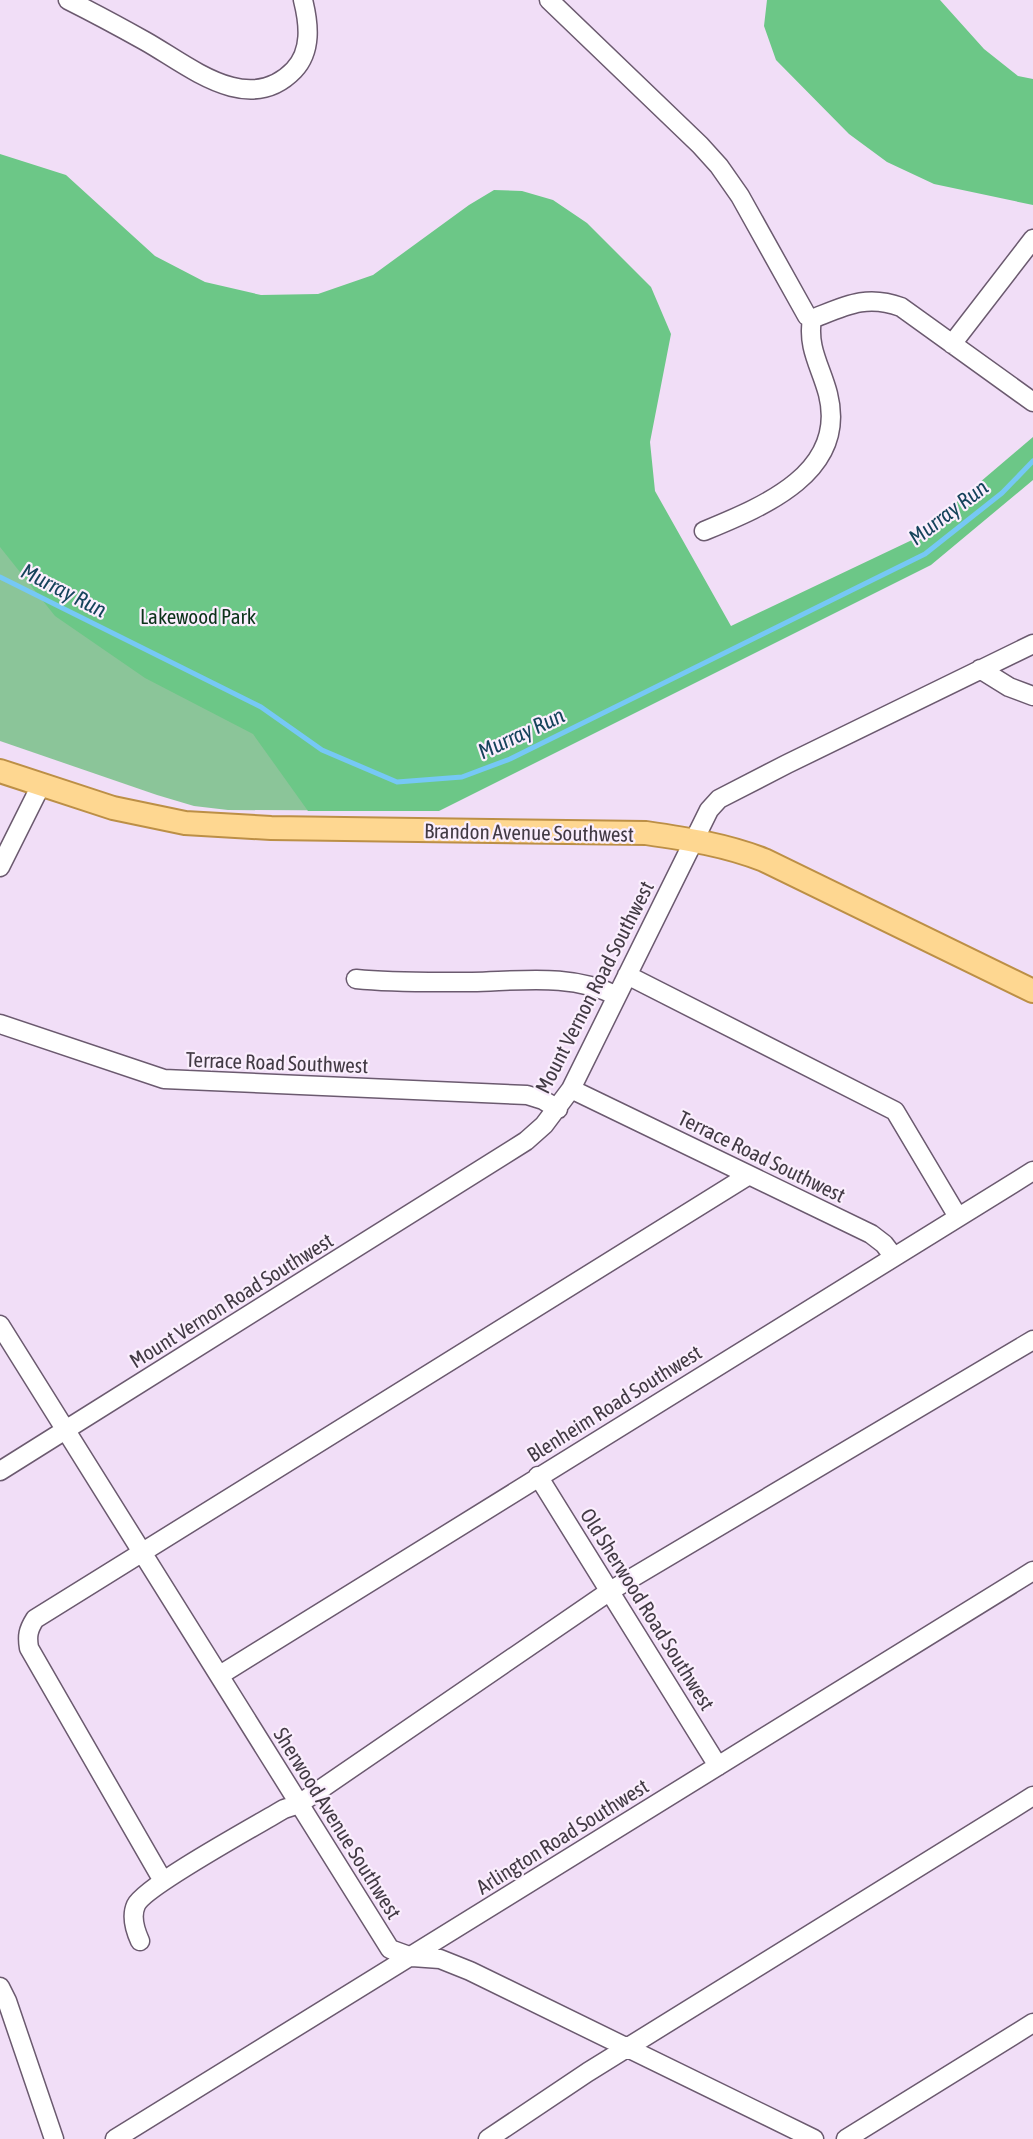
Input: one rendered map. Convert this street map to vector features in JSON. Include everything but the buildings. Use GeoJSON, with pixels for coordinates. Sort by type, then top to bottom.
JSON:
{"type":"FeatureCollection","features":[{"type":"Feature","properties":{"kind":"main road","name":"Brandon Avenue Southwest"},"geometry":{"type":"LineString","coordinates":[[0,771],[113,808],[185,823],[271,828],[646,833],[735,848],[1033,991]]}},
{"type":"Feature","properties":{"kind":"street"},"geometry":{"type":"LineString","coordinates":[[68,0],[147,42],[204,77],[230,87],[255,89],[271,85],[290,74],[305,54],[308,16],[303,0]]}},
{"type":"Feature","properties":{"kind":"street"},"geometry":{"type":"LineString","coordinates":[[549,0],[691,136],[719,166],[740,196],[803,311],[812,319]]}},
{"type":"Feature","properties":{"kind":"street"},"geometry":{"type":"LineString","coordinates":[[952,344],[1033,239]]}},
{"type":"Feature","properties":{"kind":"street"},"geometry":{"type":"LineString","coordinates":[[812,319],[867,300],[886,302],[901,307],[1033,402]]}},
{"type":"Feature","properties":{"kind":"street"},"geometry":{"type":"LineString","coordinates":[[704,531],[747,513],[785,491],[809,471],[821,454],[827,442],[830,425],[829,399],[824,376],[811,347],[809,333],[812,319]]}},
{"type":"Feature","properties":{"kind":"street","name":"Mount Vernon Road Southwest"},"geometry":{"type":"LineString","coordinates":[[0,1472],[526,1141],[544,1125],[571,1089],[709,810],[719,799],[1033,644]]}},
{"type":"Feature","properties":{"kind":"street"},"geometry":{"type":"LineString","coordinates":[[980,669],[1009,687],[1033,696]]}},
{"type":"Feature","properties":{"kind":"street"},"geometry":{"type":"LineString","coordinates":[[0,867],[41,785]]}},
{"type":"Feature","properties":{"kind":"street"},"geometry":{"type":"LineString","coordinates":[[627,975],[895,1111],[958,1218]]}},
{"type":"Feature","properties":{"kind":"street"},"geometry":{"type":"LineString","coordinates":[[356,979],[472,982],[525,979],[562,981],[602,988],[617,996]]}},
{"type":"Feature","properties":{"kind":"street","name":"Terrace Road Southwest"},"geometry":{"type":"LineString","coordinates":[[0,1024],[164,1079],[527,1095],[543,1100],[558,1109]]}},
{"type":"Feature","properties":{"kind":"street","name":"Terrace Road Southwest"},"geometry":{"type":"LineString","coordinates":[[571,1089],[871,1234],[884,1244],[894,1257]]}},
{"type":"Feature","properties":{"kind":"street","name":"Blenheim Road Southwest"},"geometry":{"type":"LineString","coordinates":[[220,1675],[1033,1171]]}},
{"type":"Feature","properties":{"kind":"street"},"geometry":{"type":"LineString","coordinates":[[163,1881],[29,1648],[28,1629],[35,1619],[749,1175]]}},
{"type":"Feature","properties":{"kind":"street","name":"Sherwood Avenue Southwest"},"geometry":{"type":"LineString","coordinates":[[0,1325],[390,1949],[412,1957],[440,1959],[814,2139]]}},
{"type":"Feature","properties":{"kind":"street"},"geometry":{"type":"LineString","coordinates":[[140,1941],[134,1918],[135,1906],[142,1895],[284,1809],[299,1804],[610,1591],[1033,1340]]}},
{"type":"Feature","properties":{"kind":"street","name":"Old Sherwood Road Southwest"},"geometry":{"type":"LineString","coordinates":[[538,1476],[718,1766]]}},
{"type":"Feature","properties":{"kind":"street","name":"Arlington Road Southwest"},"geometry":{"type":"LineString","coordinates":[[115,2139],[1033,1571]]}},
{"type":"Feature","properties":{"kind":"street"},"geometry":{"type":"LineString","coordinates":[[488,2139],[627,2048],[1033,1796]]}},
{"type":"Feature","properties":{"kind":"street"},"geometry":{"type":"LineString","coordinates":[[0,1987],[7,2001],[54,2139]]}},
{"type":"Feature","properties":{"kind":"street"},"geometry":{"type":"LineString","coordinates":[[846,2139],[1033,2023]]}},
{"type":"Feature","properties":{"kind":"green space"},"geometry":{"type":"Polygon","coordinates":[[[767,0],[940,0],[984,49],[1018,76],[1033,79],[1033,205],[934,184],[887,162],[849,134],[776,60],[764,26],[767,0]]]}},
{"type":"Feature","properties":{"kind":"green space","name":"Lakewood Park"},"geometry":{"type":"Polygon","coordinates":[[[0,154],[66,175],[155,256],[205,282],[261,295],[318,294],[373,275],[469,205],[494,190],[522,191],[553,200],[587,223],[651,287],[671,334],[650,442],[655,491],[731,626],[912,540],[1033,437],[1033,480],[931,565],[439,811],[308,811],[253,734],[145,678],[55,616],[0,547],[0,154]]]}},
{"type":"Feature","properties":{"kind":"green space","name":"Lakewood Park"},"geometry":{"type":"Polygon","coordinates":[[[0,374],[439,811],[228,810],[194,806],[0,741],[0,374]]]}},
{"type":"Feature","properties":{"kind":"waterway","name":"Murray Run"},"geometry":{"type":"LineString","coordinates":[[0,577],[261,707],[322,750],[397,782],[462,777],[510,759],[925,554],[1002,493],[1033,461]]}}]}
